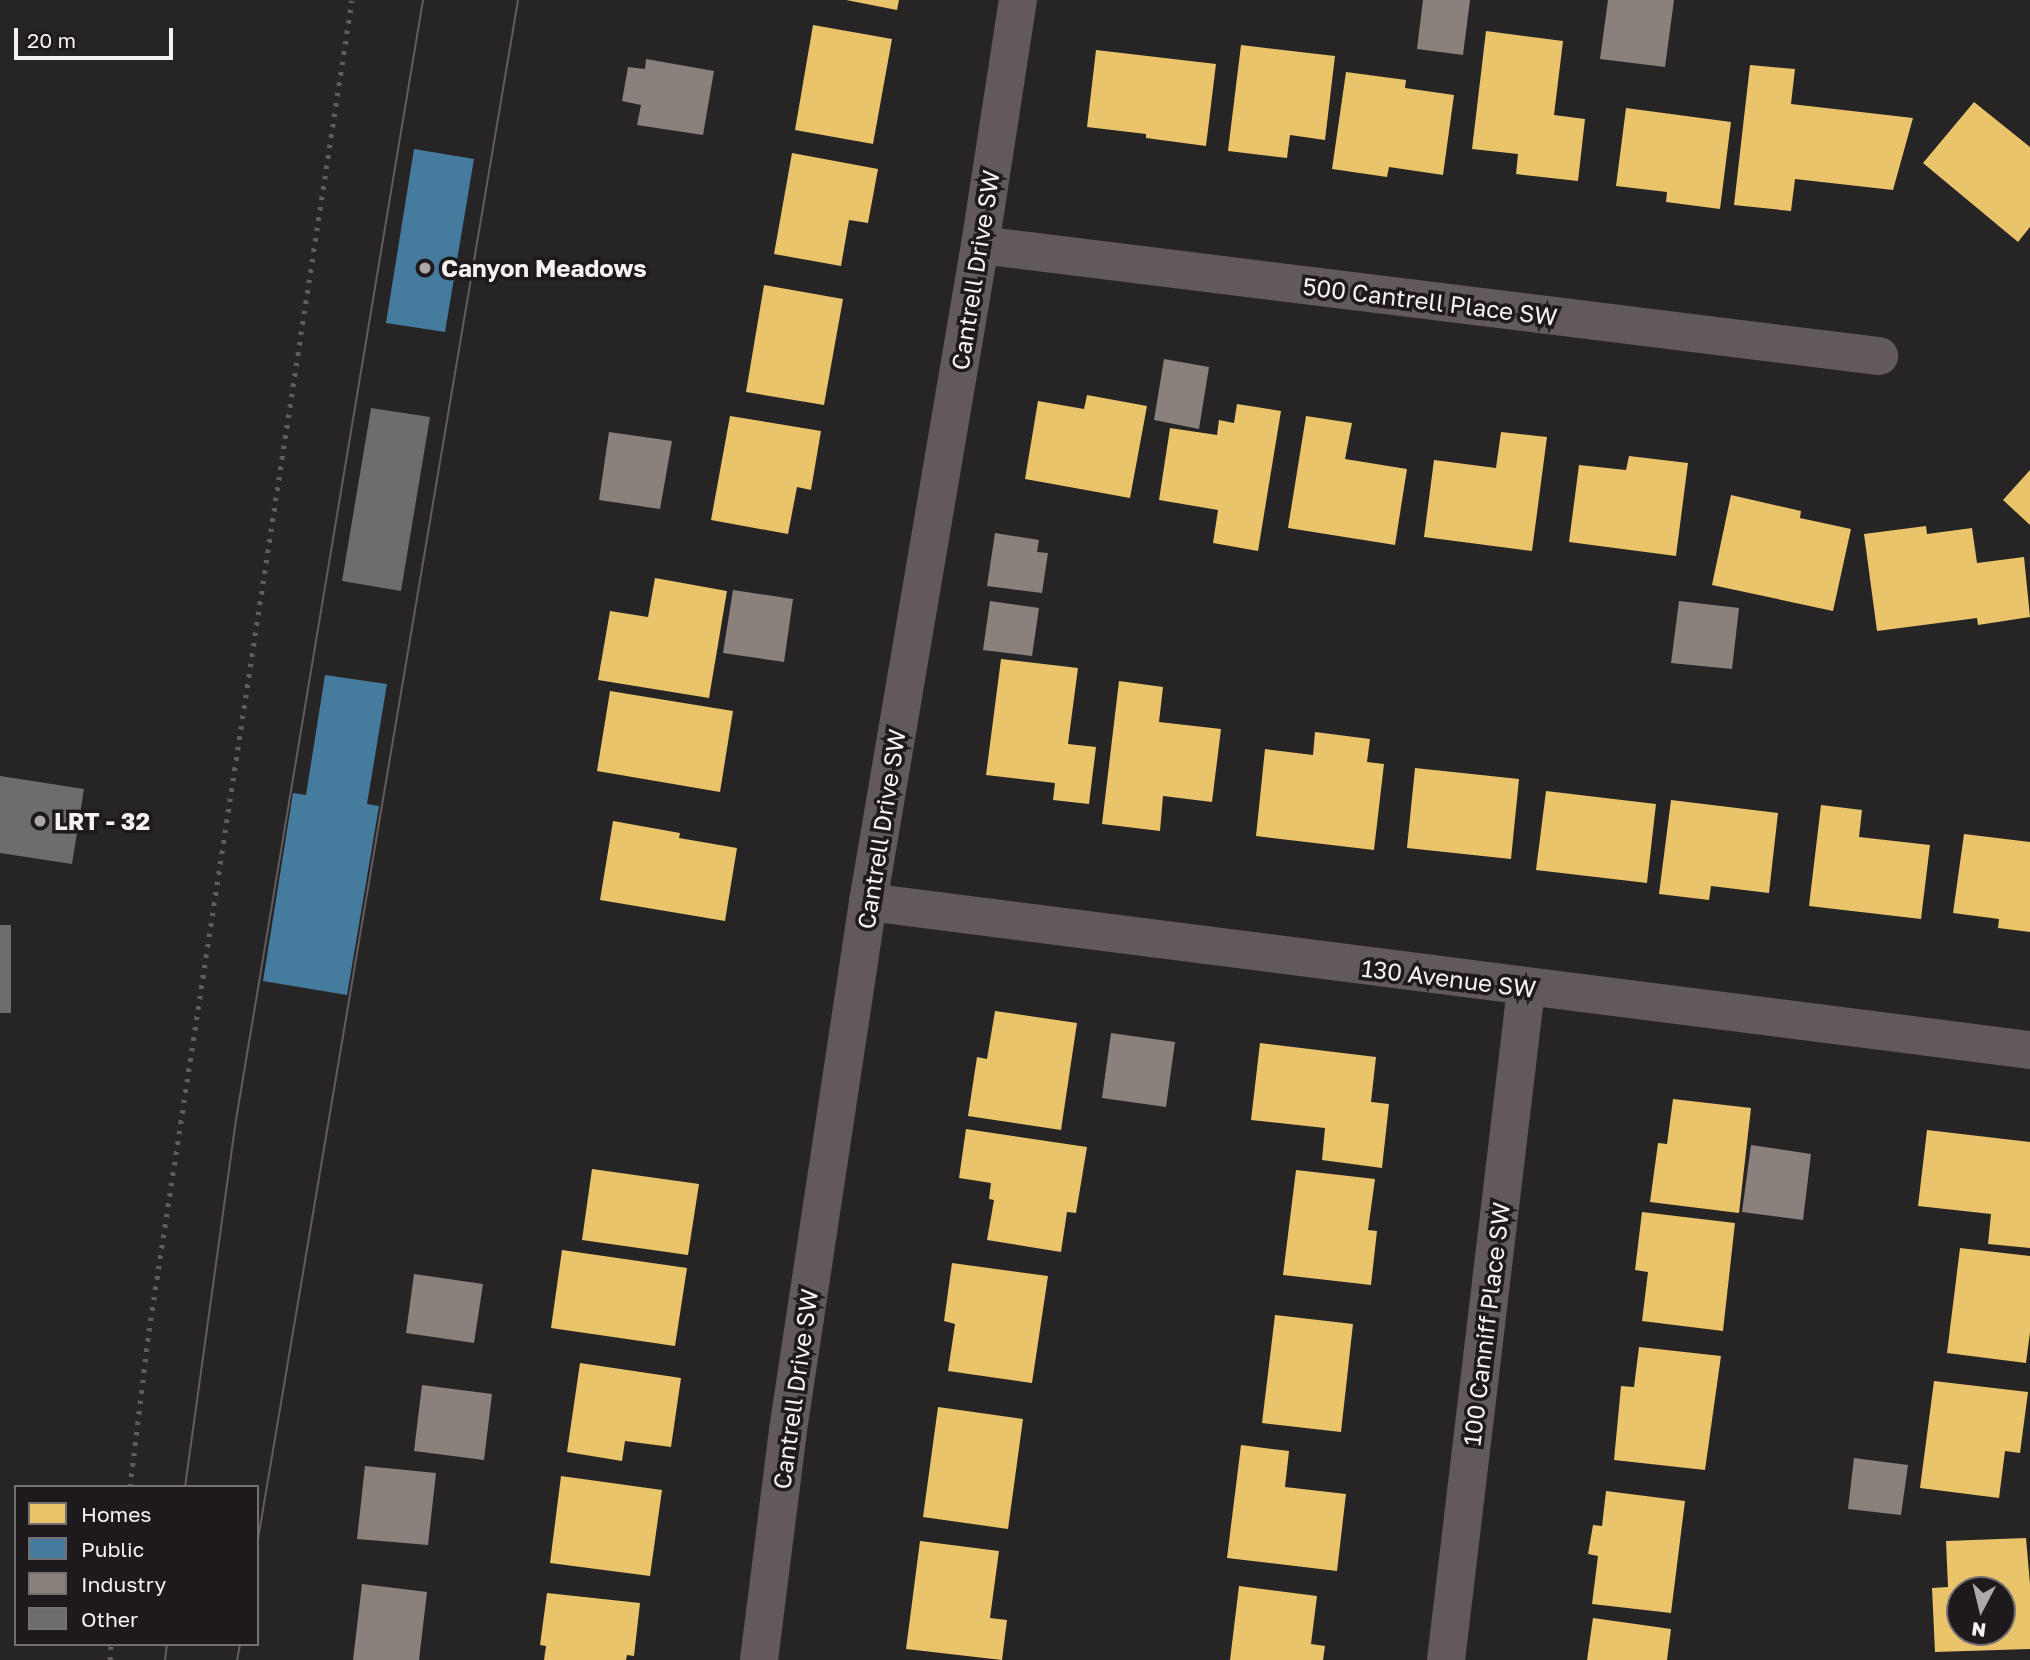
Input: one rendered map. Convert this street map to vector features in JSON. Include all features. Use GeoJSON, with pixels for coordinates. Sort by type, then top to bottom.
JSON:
{"type":"FeatureCollection","features":[{"type":"Feature","properties":{"kind":"street","name":"Cantrell Drive SW"},"geometry":{"type":"LineString","coordinates":[[759,1660],[788,1430],[867,902],[980,245],[1018,0]]}},
{"type":"Feature","properties":{"kind":"street","name":"500 Cantrell Place SW"},"geometry":{"type":"LineString","coordinates":[[980,245],[1880,356]]}},
{"type":"Feature","properties":{"kind":"street","name":"130 Avenue SW"},"geometry":{"type":"LineString","coordinates":[[867,902],[1526,989],[2030,1051]]}},
{"type":"Feature","properties":{"kind":"street","name":"100 Canniff Place SW"},"geometry":{"type":"LineString","coordinates":[[1446,1660],[1526,989]]}},
{"type":"Feature","properties":{"kind":"building: Homes"},"geometry":{"type":"Polygon","coordinates":[[[846,0],[899,0],[897,10],[846,0]]]}},
{"type":"Feature","properties":{"kind":"building: Homes"},"geometry":{"type":"Polygon","coordinates":[[[813,25],[892,39],[873,144],[795,130],[813,25]]]}},
{"type":"Feature","properties":{"kind":"building: Homes"},"geometry":{"type":"Polygon","coordinates":[[[1486,31],[1563,41],[1554,115],[1585,119],[1578,181],[1516,174],[1518,154],[1472,149],[1486,31]]]}},
{"type":"Feature","properties":{"kind":"building: Homes"},"geometry":{"type":"Polygon","coordinates":[[[1241,45],[1335,56],[1325,140],[1290,135],[1287,158],[1228,151],[1241,45]]]}},
{"type":"Feature","properties":{"kind":"building: Homes"},"geometry":{"type":"Polygon","coordinates":[[[1096,50],[1216,64],[1206,146],[1146,138],[1146,134],[1087,127],[1096,50]]]}},
{"type":"Feature","properties":{"kind":"building: Homes"},"geometry":{"type":"Polygon","coordinates":[[[1750,65],[1795,69],[1791,104],[1913,118],[1893,190],[1795,179],[1791,211],[1734,205],[1750,65]]]}},
{"type":"Feature","properties":{"kind":"building: Homes"},"geometry":{"type":"Polygon","coordinates":[[[1346,72],[1406,80],[1405,88],[1454,95],[1443,175],[1389,167],[1387,177],[1332,169],[1346,72]]]}},
{"type":"Feature","properties":{"kind":"building: Homes"},"geometry":{"type":"Polygon","coordinates":[[[1974,102],[2030,147],[2030,227],[2018,242],[1923,163],[1974,102]]]}},
{"type":"Feature","properties":{"kind":"building: Homes"},"geometry":{"type":"Polygon","coordinates":[[[1626,108],[1731,122],[1720,209],[1666,202],[1667,192],[1616,186],[1626,108]]]}},
{"type":"Feature","properties":{"kind":"building: Homes"},"geometry":{"type":"Polygon","coordinates":[[[792,153],[878,169],[868,223],[849,220],[841,266],[774,254],[792,153]]]}},
{"type":"Feature","properties":{"kind":"building: Homes"},"geometry":{"type":"Polygon","coordinates":[[[764,285],[843,299],[824,405],[746,392],[764,285]]]}},
{"type":"Feature","properties":{"kind":"building: Homes"},"geometry":{"type":"Polygon","coordinates":[[[1087,395],[1147,406],[1130,498],[1025,479],[1038,401],[1084,409],[1087,395]]]}},
{"type":"Feature","properties":{"kind":"building: Homes"},"geometry":{"type":"Polygon","coordinates":[[[1237,404],[1281,411],[1258,551],[1213,543],[1218,510],[1159,500],[1170,428],[1217,435],[1219,420],[1234,423],[1237,404]]]}},
{"type":"Feature","properties":{"kind":"building: Homes"},"geometry":{"type":"Polygon","coordinates":[[[730,416],[821,431],[811,490],[797,487],[788,534],[711,520],[730,416]]]}},
{"type":"Feature","properties":{"kind":"building: Homes"},"geometry":{"type":"Polygon","coordinates":[[[1306,416],[1352,423],[1345,459],[1407,469],[1395,545],[1288,528],[1306,416]]]}},
{"type":"Feature","properties":{"kind":"building: Homes"},"geometry":{"type":"Polygon","coordinates":[[[1501,432],[1547,437],[1532,551],[1424,537],[1434,460],[1496,468],[1501,432]]]}},
{"type":"Feature","properties":{"kind":"building: Homes"},"geometry":{"type":"Polygon","coordinates":[[[1629,456],[1688,463],[1676,556],[1569,542],[1579,465],[1626,470],[1629,456]]]}},
{"type":"Feature","properties":{"kind":"building: Homes"},"geometry":{"type":"Polygon","coordinates":[[[2030,470],[2030,525],[2003,500],[2030,470]]]}},
{"type":"Feature","properties":{"kind":"building: Homes"},"geometry":{"type":"Polygon","coordinates":[[[1731,495],[1801,511],[1800,518],[1851,529],[1833,611],[1712,585],[1731,495]]]}},
{"type":"Feature","properties":{"kind":"building: Homes"},"geometry":{"type":"Polygon","coordinates":[[[1926,526],[1927,534],[1972,528],[1977,563],[2024,557],[2030,617],[1978,625],[1977,618],[1877,631],[1864,534],[1926,526]]]}},
{"type":"Feature","properties":{"kind":"building: Homes"},"geometry":{"type":"Polygon","coordinates":[[[655,578],[727,591],[709,698],[598,680],[610,611],[648,617],[655,578]]]}},
{"type":"Feature","properties":{"kind":"building: Homes"},"geometry":{"type":"Polygon","coordinates":[[[1001,659],[1078,668],[1068,744],[1096,747],[1089,804],[1053,800],[1055,783],[986,775],[1001,659]]]}},
{"type":"Feature","properties":{"kind":"building: Homes"},"geometry":{"type":"Polygon","coordinates":[[[1119,681],[1163,687],[1159,722],[1221,729],[1212,802],[1163,796],[1160,831],[1102,824],[1119,681]]]}},
{"type":"Feature","properties":{"kind":"building: Homes"},"geometry":{"type":"Polygon","coordinates":[[[610,691],[733,711],[720,792],[597,771],[610,691]]]}},
{"type":"Feature","properties":{"kind":"building: Homes"},"geometry":{"type":"Polygon","coordinates":[[[1315,732],[1370,739],[1367,762],[1384,764],[1374,850],[1256,836],[1265,749],[1313,755],[1315,732]]]}},
{"type":"Feature","properties":{"kind":"building: Homes"},"geometry":{"type":"Polygon","coordinates":[[[1415,768],[1519,779],[1511,859],[1407,848],[1415,768]]]}},
{"type":"Feature","properties":{"kind":"building: Homes"},"geometry":{"type":"Polygon","coordinates":[[[1546,791],[1656,804],[1647,883],[1536,870],[1546,791]]]}},
{"type":"Feature","properties":{"kind":"building: Homes"},"geometry":{"type":"Polygon","coordinates":[[[1671,800],[1778,813],[1769,893],[1711,886],[1709,900],[1659,894],[1671,800]]]}},
{"type":"Feature","properties":{"kind":"building: Homes"},"geometry":{"type":"Polygon","coordinates":[[[1821,805],[1862,810],[1859,837],[1930,845],[1921,919],[1809,906],[1821,805]]]}},
{"type":"Feature","properties":{"kind":"building: Homes"},"geometry":{"type":"Polygon","coordinates":[[[613,821],[680,833],[679,838],[737,848],[725,921],[600,900],[613,821]]]}},
{"type":"Feature","properties":{"kind":"building: Homes"},"geometry":{"type":"Polygon","coordinates":[[[1964,834],[2030,842],[2030,932],[1998,928],[1999,919],[1953,913],[1964,834]]]}},
{"type":"Feature","properties":{"kind":"building: Homes"},"geometry":{"type":"Polygon","coordinates":[[[995,1011],[1077,1023],[1061,1130],[968,1116],[977,1057],[987,1059],[995,1011]]]}},
{"type":"Feature","properties":{"kind":"building: Homes"},"geometry":{"type":"Polygon","coordinates":[[[1260,1043],[1376,1057],[1371,1102],[1389,1104],[1382,1168],[1322,1160],[1325,1128],[1251,1120],[1260,1043]]]}},
{"type":"Feature","properties":{"kind":"building: Homes"},"geometry":{"type":"Polygon","coordinates":[[[1673,1099],[1751,1108],[1739,1213],[1650,1202],[1658,1143],[1667,1144],[1673,1099]]]}},
{"type":"Feature","properties":{"kind":"building: Homes"},"geometry":{"type":"Polygon","coordinates":[[[966,1129],[1087,1147],[1076,1213],[1067,1212],[1061,1252],[987,1240],[994,1200],[989,1199],[991,1183],[959,1178],[966,1129]]]}},
{"type":"Feature","properties":{"kind":"building: Homes"},"geometry":{"type":"Polygon","coordinates":[[[1927,1130],[2030,1142],[2030,1248],[1988,1244],[1991,1214],[1918,1206],[1927,1130]]]}},
{"type":"Feature","properties":{"kind":"building: Homes"},"geometry":{"type":"Polygon","coordinates":[[[592,1169],[699,1184],[688,1255],[582,1240],[592,1169]]]}},
{"type":"Feature","properties":{"kind":"building: Homes"},"geometry":{"type":"Polygon","coordinates":[[[1296,1170],[1375,1179],[1368,1230],[1377,1231],[1371,1285],[1283,1275],[1296,1170]]]}},
{"type":"Feature","properties":{"kind":"building: Homes"},"geometry":{"type":"Polygon","coordinates":[[[1642,1212],[1735,1223],[1723,1331],[1642,1321],[1648,1272],[1635,1270],[1642,1212]]]}},
{"type":"Feature","properties":{"kind":"building: Homes"},"geometry":{"type":"Polygon","coordinates":[[[1960,1248],[2030,1256],[2030,1332],[2026,1363],[1947,1353],[1960,1248]]]}},
{"type":"Feature","properties":{"kind":"building: Homes"},"geometry":{"type":"Polygon","coordinates":[[[562,1250],[687,1268],[675,1346],[551,1328],[562,1250]]]}},
{"type":"Feature","properties":{"kind":"building: Homes"},"geometry":{"type":"Polygon","coordinates":[[[952,1263],[1048,1276],[1032,1383],[948,1371],[955,1324],[944,1321],[952,1263]]]}},
{"type":"Feature","properties":{"kind":"building: Homes"},"geometry":{"type":"Polygon","coordinates":[[[1275,1315],[1353,1324],[1341,1432],[1262,1423],[1275,1315]]]}},
{"type":"Feature","properties":{"kind":"building: Homes"},"geometry":{"type":"Polygon","coordinates":[[[1639,1347],[1721,1356],[1705,1470],[1614,1460],[1621,1386],[1634,1387],[1639,1347]]]}},
{"type":"Feature","properties":{"kind":"building: Homes"},"geometry":{"type":"Polygon","coordinates":[[[580,1363],[681,1378],[671,1447],[625,1441],[622,1461],[567,1452],[580,1363]]]}},
{"type":"Feature","properties":{"kind":"building: Homes"},"geometry":{"type":"Polygon","coordinates":[[[1934,1381],[2028,1392],[2020,1453],[2005,1451],[1999,1498],[1920,1488],[1934,1381]]]}},
{"type":"Feature","properties":{"kind":"building: Homes"},"geometry":{"type":"Polygon","coordinates":[[[938,1407],[1023,1419],[1008,1529],[923,1517],[938,1407]]]}},
{"type":"Feature","properties":{"kind":"building: Homes"},"geometry":{"type":"Polygon","coordinates":[[[1241,1445],[1289,1451],[1285,1487],[1346,1494],[1337,1571],[1227,1558],[1241,1445]]]}},
{"type":"Feature","properties":{"kind":"building: Homes"},"geometry":{"type":"Polygon","coordinates":[[[561,1476],[662,1490],[650,1576],[550,1563],[561,1476]]]}},
{"type":"Feature","properties":{"kind":"building: Homes"},"geometry":{"type":"Polygon","coordinates":[[[1606,1491],[1685,1501],[1671,1613],[1592,1604],[1598,1556],[1588,1554],[1593,1525],[1602,1526],[1606,1491]]]}},
{"type":"Feature","properties":{"kind":"building: Homes"},"geometry":{"type":"Polygon","coordinates":[[[2026,1538],[2030,1584],[2030,1649],[1935,1652],[1932,1588],[1946,1587],[1946,1646],[2016,1646],[2016,1576],[1948,1576],[1946,1541],[2026,1538]]]}},
{"type":"Feature","properties":{"kind":"building: Homes"},"geometry":{"type":"Polygon","coordinates":[[[920,1541],[999,1551],[990,1618],[1007,1620],[1002,1660],[906,1649],[920,1541]]]}},
{"type":"Feature","properties":{"kind":"building: Homes"},"geometry":{"type":"Polygon","coordinates":[[[1239,1586],[1317,1596],[1311,1644],[1325,1646],[1323,1660],[1230,1660],[1239,1586]]]}},
{"type":"Feature","properties":{"kind":"building: Homes"},"geometry":{"type":"Polygon","coordinates":[[[547,1593],[640,1603],[634,1656],[627,1655],[626,1660],[544,1660],[546,1646],[540,1645],[547,1593]]]}},
{"type":"Feature","properties":{"kind":"building: Homes"},"geometry":{"type":"Polygon","coordinates":[[[1593,1618],[1671,1629],[1667,1660],[1587,1660],[1593,1618]]]}},
{"type":"Feature","properties":{"kind":"building: Public"},"geometry":{"type":"Polygon","coordinates":[[[414,149],[474,159],[445,332],[386,323],[414,149]]]}},
{"type":"Feature","properties":{"kind":"building: Public"},"geometry":{"type":"Polygon","coordinates":[[[325,675],[387,684],[367,804],[379,806],[347,995],[263,981],[293,793],[306,795],[325,675]]]}},
{"type":"Feature","properties":{"kind":"building: Industry"},"geometry":{"type":"Polygon","coordinates":[[[1423,0],[1470,0],[1463,55],[1417,49],[1423,0]]]}},
{"type":"Feature","properties":{"kind":"building: Industry"},"geometry":{"type":"Polygon","coordinates":[[[1608,0],[1674,0],[1665,67],[1600,59],[1608,0]]]}},
{"type":"Feature","properties":{"kind":"building: Industry"},"geometry":{"type":"Polygon","coordinates":[[[646,59],[714,71],[703,135],[637,125],[641,105],[622,101],[628,67],[645,69],[646,59]]]}},
{"type":"Feature","properties":{"kind":"building: Industry"},"geometry":{"type":"Polygon","coordinates":[[[1164,359],[1209,367],[1199,429],[1154,420],[1164,359]]]}},
{"type":"Feature","properties":{"kind":"building: Industry"},"geometry":{"type":"Polygon","coordinates":[[[609,432],[672,441],[660,509],[599,500],[609,432]]]}},
{"type":"Feature","properties":{"kind":"building: Industry"},"geometry":{"type":"Polygon","coordinates":[[[995,533],[1039,540],[1037,552],[1048,553],[1042,593],[987,586],[995,533]]]}},
{"type":"Feature","properties":{"kind":"building: Industry"},"geometry":{"type":"Polygon","coordinates":[[[733,590],[793,599],[784,662],[723,653],[733,590]]]}},
{"type":"Feature","properties":{"kind":"building: Industry"},"geometry":{"type":"Polygon","coordinates":[[[990,601],[1039,608],[1032,656],[983,650],[990,601]]]}},
{"type":"Feature","properties":{"kind":"building: Industry"},"geometry":{"type":"Polygon","coordinates":[[[1679,601],[1739,608],[1732,669],[1671,663],[1679,601]]]}},
{"type":"Feature","properties":{"kind":"building: Industry"},"geometry":{"type":"Polygon","coordinates":[[[1111,1033],[1175,1042],[1166,1107],[1102,1098],[1111,1033]]]}},
{"type":"Feature","properties":{"kind":"building: Industry"},"geometry":{"type":"Polygon","coordinates":[[[1751,1145],[1811,1154],[1803,1220],[1742,1212],[1751,1145]]]}},
{"type":"Feature","properties":{"kind":"building: Industry"},"geometry":{"type":"Polygon","coordinates":[[[414,1274],[483,1284],[474,1343],[406,1333],[414,1274]]]}},
{"type":"Feature","properties":{"kind":"building: Industry"},"geometry":{"type":"Polygon","coordinates":[[[422,1385],[492,1394],[484,1460],[414,1451],[422,1385]]]}},
{"type":"Feature","properties":{"kind":"building: Industry"},"geometry":{"type":"Polygon","coordinates":[[[1854,1458],[1908,1465],[1901,1515],[1848,1509],[1854,1458]]]}},
{"type":"Feature","properties":{"kind":"building: Industry"},"geometry":{"type":"Polygon","coordinates":[[[365,1466],[436,1473],[428,1545],[357,1539],[365,1466]]]}},
{"type":"Feature","properties":{"kind":"building: Industry"},"geometry":{"type":"Polygon","coordinates":[[[362,1584],[427,1592],[419,1660],[353,1660],[362,1584]]]}},
{"type":"Feature","properties":{"kind":"building: Other"},"geometry":{"type":"Polygon","coordinates":[[[371,408],[430,417],[401,591],[342,581],[371,408]]]}},
{"type":"Feature","properties":{"kind":"building: Other","name":"LRT - 32"},"geometry":{"type":"Polygon","coordinates":[[[0,776],[84,789],[72,864],[0,853],[0,776]]]}},
{"type":"Feature","properties":{"kind":"building: Other"},"geometry":{"type":"Polygon","coordinates":[[[0,925],[11,925],[11,1013],[0,1013],[0,925]]]}},
{"type":"Feature","properties":{"kind":"tram line"},"geometry":{"type":"LineString","coordinates":[[185,1485],[236,1120],[423,0]]}},
{"type":"Feature","properties":{"kind":"tram line"},"geometry":{"type":"LineString","coordinates":[[259,1533],[518,0]]}},
{"type":"Feature","properties":{"kind":"tram line"},"geometry":{"type":"LineString","coordinates":[[165,1660],[167,1646]]}},
{"type":"Feature","properties":{"kind":"tram line"},"geometry":{"type":"LineString","coordinates":[[237,1660],[240,1646]]}},
{"type":"Feature","properties":{"kind":"railway"},"geometry":{"type":"LineString","coordinates":[[130,1485],[149,1331],[352,0]]}},
{"type":"Feature","properties":{"kind":"railway"},"geometry":{"type":"LineString","coordinates":[[110,1660],[111,1646]]}},
{"type":"Feature","properties":{"kind":"place","name":"Canyon Meadows"},"geometry":{"type":"Point","coordinates":[425,268]}},
{"type":"Feature","properties":{"kind":"place","name":"LRT - 32"},"geometry":{"type":"Point","coordinates":[40,821]}}]}
